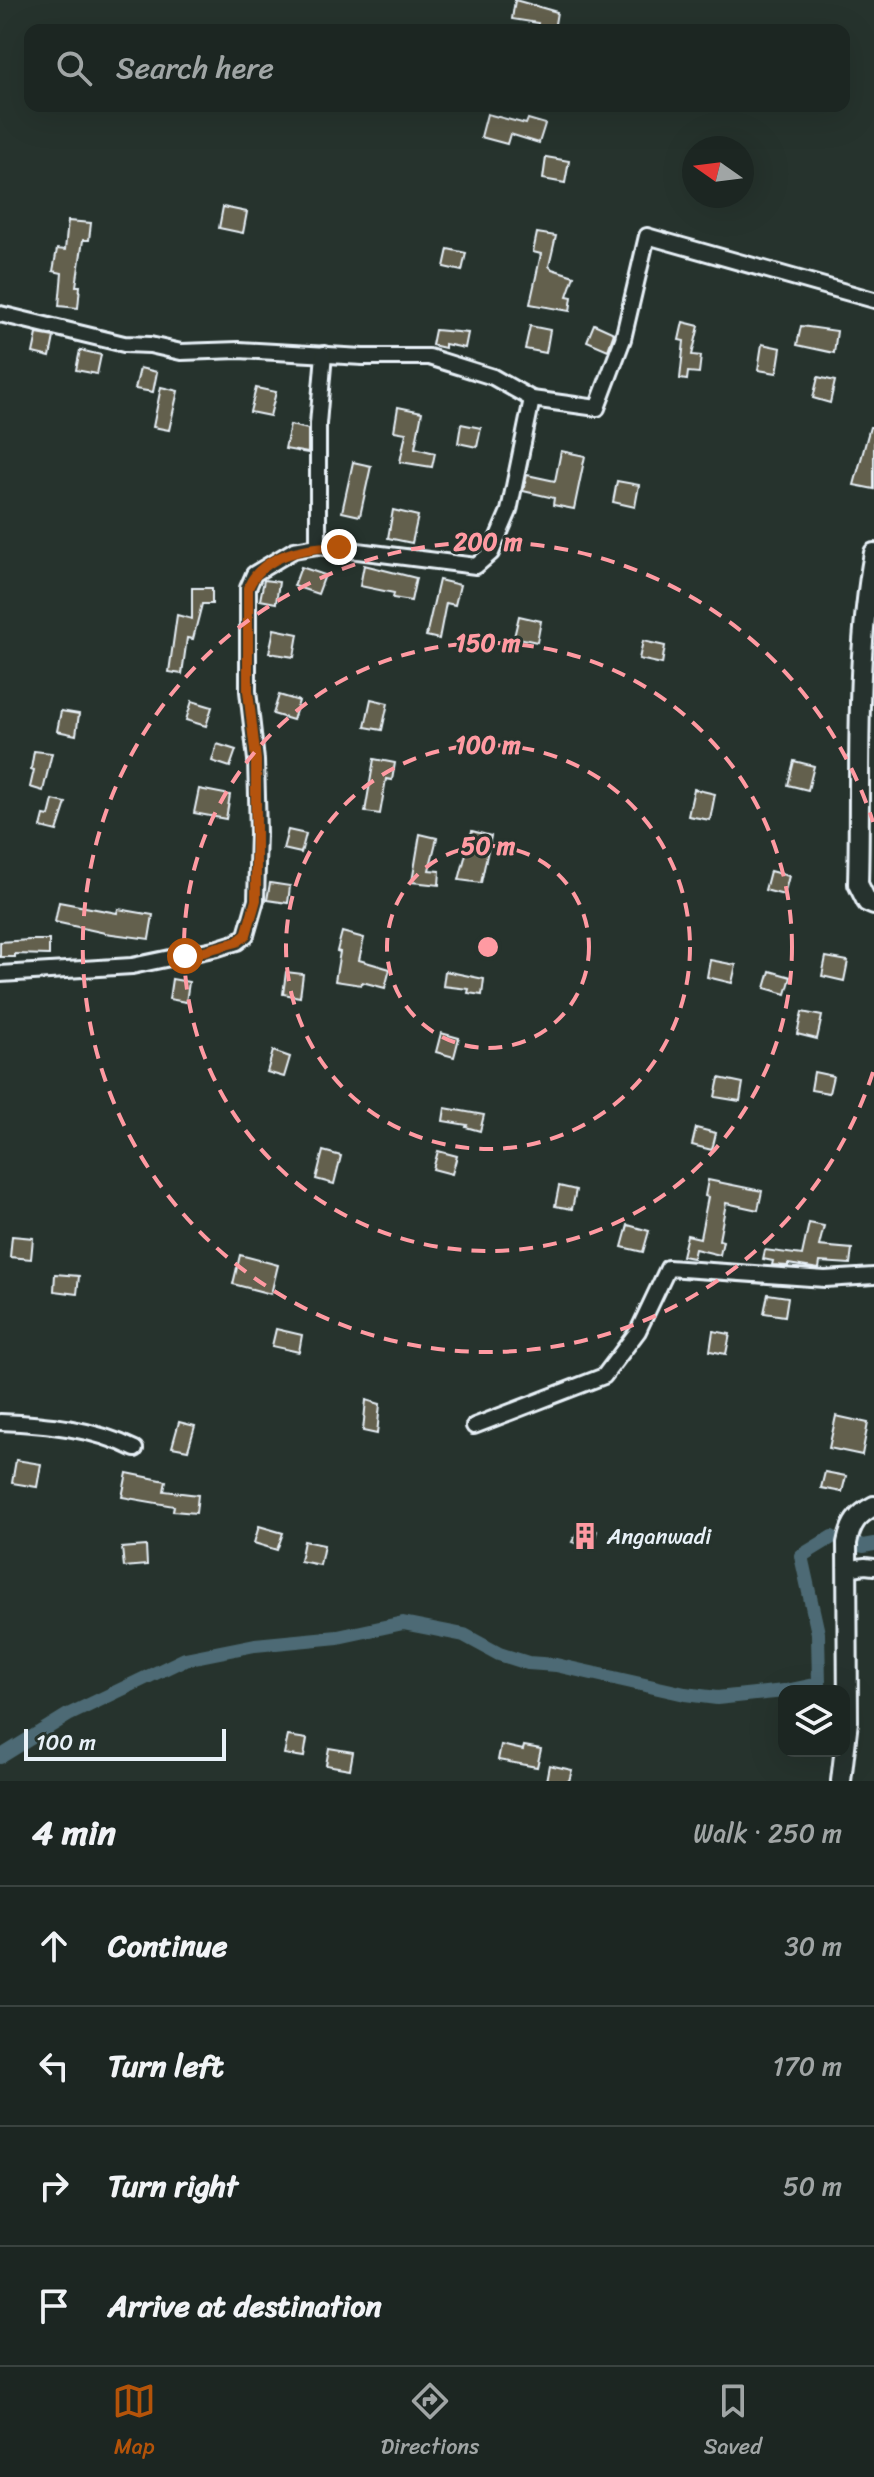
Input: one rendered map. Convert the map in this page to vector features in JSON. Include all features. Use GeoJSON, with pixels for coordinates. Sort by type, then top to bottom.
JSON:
{"type":"FeatureCollection","features":[{"type":"Feature","properties":{"kind":"street"},"geometry":{"type":"LineString","coordinates":[[0,314],[124,344],[150,345],[181,352],[239,350],[429,357],[493,377],[532,399],[597,408],[623,339],[647,236],[874,300]]}},
{"type":"Feature","properties":{"kind":"street"},"geometry":{"type":"LineString","coordinates":[[318,546],[318,424],[324,354]]}},
{"type":"Feature","properties":{"kind":"street"},"geometry":{"type":"LineString","coordinates":[[0,974],[132,966],[218,948],[237,942],[246,935],[256,900],[258,833],[256,760],[248,691],[248,588],[254,574],[294,550],[318,546],[476,566],[491,553],[509,511],[532,399]]}},
{"type":"Feature","properties":{"kind":"street"},"geometry":{"type":"LineString","coordinates":[[874,553],[861,670],[858,884],[867,902],[874,905]]}},
{"type":"Feature","properties":{"kind":"street"},"geometry":{"type":"LineString","coordinates":[[474,1426],[604,1376],[638,1331],[668,1268],[825,1279],[874,1276]]}},
{"type":"Feature","properties":{"kind":"street"},"geometry":{"type":"LineString","coordinates":[[0,1422],[45,1424],[113,1438],[135,1449]]}},
{"type":"Feature","properties":{"kind":"street"},"geometry":{"type":"LineString","coordinates":[[841,1781],[848,1721],[847,1543],[850,1528],[858,1515],[874,1506]]}},
{"type":"Feature","properties":{"kind":"street"},"geometry":{"type":"LineString","coordinates":[[846,1569],[874,1567]]}},
{"type":"Feature","properties":{"kind":"building"},"geometry":{"type":"Polygon","coordinates":[[[515,0],[557,12],[555,24],[512,19],[515,0]]]}},
{"type":"Feature","properties":{"kind":"building"},"geometry":{"type":"Polygon","coordinates":[[[487,114],[526,124],[528,119],[545,124],[539,143],[510,134],[507,144],[481,137],[487,114]]]}},
{"type":"Feature","properties":{"kind":"building"},"geometry":{"type":"Polygon","coordinates":[[[546,157],[569,161],[565,183],[543,179],[546,157]]]}},
{"type":"Feature","properties":{"kind":"building"},"geometry":{"type":"Polygon","coordinates":[[[223,207],[247,212],[243,233],[219,228],[223,207]]]}},
{"type":"Feature","properties":{"kind":"building"},"geometry":{"type":"Polygon","coordinates":[[[68,221],[91,223],[89,240],[83,240],[76,286],[80,286],[78,308],[59,306],[62,273],[53,271],[57,249],[65,250],[68,221]]]}},
{"type":"Feature","properties":{"kind":"building"},"geometry":{"type":"Polygon","coordinates":[[[537,233],[556,236],[549,266],[574,276],[567,296],[572,297],[570,311],[530,304],[541,254],[533,252],[537,233]]]}},
{"type":"Feature","properties":{"kind":"building"},"geometry":{"type":"Polygon","coordinates":[[[448,249],[466,253],[462,271],[444,267],[448,249]]]}},
{"type":"Feature","properties":{"kind":"building"},"geometry":{"type":"Polygon","coordinates":[[[683,322],[699,326],[692,355],[701,356],[699,373],[688,372],[687,380],[680,379],[684,341],[679,340],[683,322]]]}},
{"type":"Feature","properties":{"kind":"building"},"geometry":{"type":"Polygon","coordinates":[[[594,324],[614,333],[608,350],[587,341],[594,324]]]}},
{"type":"Feature","properties":{"kind":"building"},"geometry":{"type":"Polygon","coordinates":[[[530,326],[550,330],[546,353],[525,349],[530,326]]]}},
{"type":"Feature","properties":{"kind":"building"},"geometry":{"type":"Polygon","coordinates":[[[801,326],[837,331],[834,353],[797,345],[801,326]]]}},
{"type":"Feature","properties":{"kind":"building"},"geometry":{"type":"Polygon","coordinates":[[[435,330],[468,333],[465,348],[432,345],[435,330]]]}},
{"type":"Feature","properties":{"kind":"building"},"geometry":{"type":"Polygon","coordinates":[[[37,334],[54,337],[50,357],[33,353],[37,334]]]}},
{"type":"Feature","properties":{"kind":"building"},"geometry":{"type":"Polygon","coordinates":[[[762,344],[781,348],[777,373],[758,370],[762,344]]]}},
{"type":"Feature","properties":{"kind":"building"},"geometry":{"type":"Polygon","coordinates":[[[80,350],[101,355],[97,374],[76,370],[80,350]]]}},
{"type":"Feature","properties":{"kind":"building"},"geometry":{"type":"Polygon","coordinates":[[[140,368],[157,372],[153,392],[135,389],[140,368]]]}},
{"type":"Feature","properties":{"kind":"building"},"geometry":{"type":"Polygon","coordinates":[[[818,377],[835,381],[830,403],[813,398],[818,377]]]}},
{"type":"Feature","properties":{"kind":"building"},"geometry":{"type":"Polygon","coordinates":[[[161,387],[178,391],[169,430],[153,427],[161,387]]]}},
{"type":"Feature","properties":{"kind":"building"},"geometry":{"type":"Polygon","coordinates":[[[256,388],[276,392],[270,416],[250,412],[256,388]]]}},
{"type":"Feature","properties":{"kind":"building"},"geometry":{"type":"Polygon","coordinates":[[[398,407],[422,412],[415,448],[435,453],[432,467],[400,462],[406,433],[394,431],[398,407]]]}},
{"type":"Feature","properties":{"kind":"building"},"geometry":{"type":"Polygon","coordinates":[[[461,424],[481,428],[477,447],[458,443],[461,424]]]}},
{"type":"Feature","properties":{"kind":"building"},"geometry":{"type":"Polygon","coordinates":[[[290,425],[308,429],[308,453],[285,449],[290,425]]]}},
{"type":"Feature","properties":{"kind":"building"},"geometry":{"type":"Polygon","coordinates":[[[870,427],[874,427],[874,489],[854,485],[870,427]]]}},
{"type":"Feature","properties":{"kind":"building"},"geometry":{"type":"Polygon","coordinates":[[[561,451],[585,456],[574,509],[553,505],[554,498],[523,491],[527,475],[555,481],[561,451]]]}},
{"type":"Feature","properties":{"kind":"building"},"geometry":{"type":"Polygon","coordinates":[[[353,462],[371,466],[360,516],[342,512],[353,462]]]}},
{"type":"Feature","properties":{"kind":"building"},"geometry":{"type":"Polygon","coordinates":[[[617,481],[639,485],[635,507],[613,502],[617,481]]]}},
{"type":"Feature","properties":{"kind":"building"},"geometry":{"type":"Polygon","coordinates":[[[393,510],[418,516],[412,543],[388,538],[393,510]]]}},
{"type":"Feature","properties":{"kind":"building"},"geometry":{"type":"Polygon","coordinates":[[[364,565],[416,578],[411,601],[393,598],[394,593],[360,586],[364,565]]]}},
{"type":"Feature","properties":{"kind":"building"},"geometry":{"type":"Polygon","coordinates":[[[301,567],[325,575],[318,594],[294,586],[301,567]]]}},
{"type":"Feature","properties":{"kind":"building"},"geometry":{"type":"Polygon","coordinates":[[[264,580],[279,582],[276,603],[260,600],[264,580]]]}},
{"type":"Feature","properties":{"kind":"building"},"geometry":{"type":"Polygon","coordinates":[[[439,580],[460,585],[455,605],[446,603],[439,639],[426,636],[439,580]]]}},
{"type":"Feature","properties":{"kind":"building"},"geometry":{"type":"Polygon","coordinates":[[[192,588],[212,588],[212,604],[202,604],[193,639],[187,638],[182,674],[169,672],[177,615],[192,619],[192,588]]]}},
{"type":"Feature","properties":{"kind":"building"},"geometry":{"type":"Polygon","coordinates":[[[519,616],[541,621],[537,642],[514,637],[519,616]]]}},
{"type":"Feature","properties":{"kind":"building"},"geometry":{"type":"Polygon","coordinates":[[[274,629],[298,634],[294,657],[269,653],[274,629]]]}},
{"type":"Feature","properties":{"kind":"building"},"geometry":{"type":"Polygon","coordinates":[[[643,641],[665,646],[662,664],[639,659],[643,641]]]}},
{"type":"Feature","properties":{"kind":"building"},"geometry":{"type":"Polygon","coordinates":[[[279,695],[299,701],[293,720],[273,714],[279,695]]]}},
{"type":"Feature","properties":{"kind":"building"},"geometry":{"type":"Polygon","coordinates":[[[371,699],[388,703],[382,730],[365,727],[371,699]]]}},
{"type":"Feature","properties":{"kind":"building"},"geometry":{"type":"Polygon","coordinates":[[[192,701],[212,707],[206,726],[186,720],[192,701]]]}},
{"type":"Feature","properties":{"kind":"building"},"geometry":{"type":"Polygon","coordinates":[[[61,711],[79,714],[76,735],[57,731],[61,711]]]}},
{"type":"Feature","properties":{"kind":"building"},"geometry":{"type":"Polygon","coordinates":[[[217,744],[236,750],[230,767],[212,761],[217,744]]]}},
{"type":"Feature","properties":{"kind":"building"},"geometry":{"type":"Polygon","coordinates":[[[34,751],[52,753],[43,791],[30,787],[34,751]]]}},
{"type":"Feature","properties":{"kind":"building"},"geometry":{"type":"Polygon","coordinates":[[[374,759],[395,763],[392,780],[386,779],[380,814],[365,812],[374,759]]]}},
{"type":"Feature","properties":{"kind":"building"},"geometry":{"type":"Polygon","coordinates":[[[794,761],[814,766],[808,790],[788,785],[794,761]]]}},
{"type":"Feature","properties":{"kind":"building"},"geometry":{"type":"Polygon","coordinates":[[[199,789],[230,795],[226,819],[194,813],[199,789]]]}},
{"type":"Feature","properties":{"kind":"building"},"geometry":{"type":"Polygon","coordinates":[[[694,789],[715,794],[710,820],[688,816],[694,789]]]}},
{"type":"Feature","properties":{"kind":"building"},"geometry":{"type":"Polygon","coordinates":[[[53,800],[66,803],[57,831],[41,827],[44,815],[49,816],[53,800]]]}},
{"type":"Feature","properties":{"kind":"building"},"geometry":{"type":"Polygon","coordinates":[[[288,830],[306,834],[301,853],[283,849],[288,830]]]}},
{"type":"Feature","properties":{"kind":"building"},"geometry":{"type":"Polygon","coordinates":[[[472,831],[491,836],[481,883],[459,880],[472,831]]]}},
{"type":"Feature","properties":{"kind":"building"},"geometry":{"type":"Polygon","coordinates":[[[420,834],[437,838],[429,870],[440,871],[439,885],[412,882],[420,834]]]}},
{"type":"Feature","properties":{"kind":"building"},"geometry":{"type":"Polygon","coordinates":[[[770,871],[789,876],[784,895],[765,890],[770,871]]]}},
{"type":"Feature","properties":{"kind":"building"},"geometry":{"type":"Polygon","coordinates":[[[270,883],[290,886],[288,903],[267,900],[270,883]]]}},
{"type":"Feature","properties":{"kind":"building"},"geometry":{"type":"Polygon","coordinates":[[[59,902],[117,913],[118,909],[153,915],[149,939],[55,922],[59,902]]]}},
{"type":"Feature","properties":{"kind":"building"},"geometry":{"type":"Polygon","coordinates":[[[342,932],[364,938],[359,960],[390,969],[385,988],[362,982],[361,985],[335,981],[342,932]]]}},
{"type":"Feature","properties":{"kind":"building"},"geometry":{"type":"Polygon","coordinates":[[[49,940],[49,955],[0,957],[0,942],[49,940]]]}},
{"type":"Feature","properties":{"kind":"building"},"geometry":{"type":"Polygon","coordinates":[[[826,957],[848,961],[844,981],[822,976],[826,957]]]}},
{"type":"Feature","properties":{"kind":"building"},"geometry":{"type":"Polygon","coordinates":[[[710,960],[736,965],[732,983],[707,977],[710,960]]]}},
{"type":"Feature","properties":{"kind":"building"},"geometry":{"type":"Polygon","coordinates":[[[445,971],[484,979],[482,995],[468,993],[469,989],[443,986],[445,971]]]}},
{"type":"Feature","properties":{"kind":"building"},"geometry":{"type":"Polygon","coordinates":[[[770,971],[791,977],[786,994],[765,988],[770,971]]]}},
{"type":"Feature","properties":{"kind":"building"},"geometry":{"type":"Polygon","coordinates":[[[286,972],[303,974],[300,997],[283,994],[286,972]]]}},
{"type":"Feature","properties":{"kind":"building"},"geometry":{"type":"Polygon","coordinates":[[[172,979],[189,982],[186,1002],[169,999],[172,979]]]}},
{"type":"Feature","properties":{"kind":"building"},"geometry":{"type":"Polygon","coordinates":[[[802,1012],[822,1016],[817,1039],[797,1034],[802,1012]]]}},
{"type":"Feature","properties":{"kind":"building"},"geometry":{"type":"Polygon","coordinates":[[[441,1033],[459,1038],[454,1057],[436,1052],[441,1033]]]}},
{"type":"Feature","properties":{"kind":"building"},"geometry":{"type":"Polygon","coordinates":[[[273,1051],[290,1057],[284,1077],[267,1072],[273,1051]]]}},
{"type":"Feature","properties":{"kind":"building"},"geometry":{"type":"Polygon","coordinates":[[[814,1072],[833,1076],[829,1093],[811,1090],[814,1072]]]}},
{"type":"Feature","properties":{"kind":"building"},"geometry":{"type":"Polygon","coordinates":[[[719,1078],[743,1083],[740,1101],[715,1097],[719,1078]]]}},
{"type":"Feature","properties":{"kind":"building"},"geometry":{"type":"Polygon","coordinates":[[[445,1108],[484,1115],[480,1131],[467,1125],[443,1121],[445,1108]]]}},
{"type":"Feature","properties":{"kind":"building"},"geometry":{"type":"Polygon","coordinates":[[[696,1128],[716,1133],[712,1150],[692,1145],[696,1128]]]}},
{"type":"Feature","properties":{"kind":"building"},"geometry":{"type":"Polygon","coordinates":[[[323,1151],[341,1156],[334,1184],[316,1179],[323,1151]]]}},
{"type":"Feature","properties":{"kind":"building"},"geometry":{"type":"Polygon","coordinates":[[[438,1151],[457,1156],[452,1174],[433,1169],[438,1151]]]}},
{"type":"Feature","properties":{"kind":"building"},"geometry":{"type":"Polygon","coordinates":[[[708,1180],[762,1191],[758,1210],[726,1203],[719,1240],[723,1241],[720,1255],[695,1249],[693,1258],[682,1256],[687,1235],[700,1238],[708,1180]]]}},
{"type":"Feature","properties":{"kind":"building"},"geometry":{"type":"Polygon","coordinates":[[[559,1186],[576,1190],[572,1209],[555,1206],[559,1186]]]}},
{"type":"Feature","properties":{"kind":"building"},"geometry":{"type":"Polygon","coordinates":[[[809,1223],[824,1226],[819,1246],[852,1249],[850,1264],[820,1262],[819,1269],[772,1265],[773,1261],[763,1259],[765,1250],[802,1255],[809,1223]]]}},
{"type":"Feature","properties":{"kind":"building"},"geometry":{"type":"Polygon","coordinates":[[[628,1225],[649,1231],[643,1252],[622,1247],[628,1225]]]}},
{"type":"Feature","properties":{"kind":"building"},"geometry":{"type":"Polygon","coordinates":[[[12,1236],[33,1238],[31,1259],[10,1257],[12,1236]]]}},
{"type":"Feature","properties":{"kind":"building"},"geometry":{"type":"Polygon","coordinates":[[[240,1255],[278,1265],[271,1294],[233,1284],[240,1255]]]}},
{"type":"Feature","properties":{"kind":"building"},"geometry":{"type":"Polygon","coordinates":[[[55,1274],[79,1276],[77,1294],[54,1291],[55,1274]]]}},
{"type":"Feature","properties":{"kind":"building"},"geometry":{"type":"Polygon","coordinates":[[[768,1294],[788,1297],[785,1316],[764,1313],[768,1294]]]}},
{"type":"Feature","properties":{"kind":"building"},"geometry":{"type":"Polygon","coordinates":[[[276,1329],[302,1335],[299,1352],[272,1346],[276,1329]]]}},
{"type":"Feature","properties":{"kind":"building"},"geometry":{"type":"Polygon","coordinates":[[[713,1331],[730,1334],[726,1354],[710,1351],[713,1331]]]}},
{"type":"Feature","properties":{"kind":"building"},"geometry":{"type":"Polygon","coordinates":[[[366,1400],[380,1404],[377,1434],[363,1431],[366,1400]]]}},
{"type":"Feature","properties":{"kind":"building"},"geometry":{"type":"Polygon","coordinates":[[[836,1416],[868,1423],[862,1455],[829,1448],[836,1416]]]}},
{"type":"Feature","properties":{"kind":"building"},"geometry":{"type":"Polygon","coordinates":[[[179,1422],[195,1426],[188,1450],[172,1447],[179,1422]]]}},
{"type":"Feature","properties":{"kind":"building"},"geometry":{"type":"Polygon","coordinates":[[[16,1460],[41,1464],[37,1487],[12,1483],[16,1460]]]}},
{"type":"Feature","properties":{"kind":"building"},"geometry":{"type":"Polygon","coordinates":[[[825,1472],[846,1476],[842,1492],[821,1488],[825,1472]]]}},
{"type":"Feature","properties":{"kind":"building"},"geometry":{"type":"Polygon","coordinates":[[[127,1473],[166,1481],[164,1491],[198,1495],[196,1513],[173,1511],[174,1506],[122,1497],[127,1473]]]}},
{"type":"Feature","properties":{"kind":"building","name":"Anganwadi"},"geometry":{"type":"Polygon","coordinates":[[[582,1525],[597,1531],[592,1548],[572,1542],[582,1525]]]}},
{"type":"Feature","properties":{"kind":"building"},"geometry":{"type":"Polygon","coordinates":[[[259,1526],[283,1533],[277,1550],[254,1543],[259,1526]]]}},
{"type":"Feature","properties":{"kind":"building"},"geometry":{"type":"Polygon","coordinates":[[[304,1541],[324,1545],[320,1565],[300,1561],[304,1541]]]}},
{"type":"Feature","properties":{"kind":"building"},"geometry":{"type":"Polygon","coordinates":[[[146,1546],[147,1565],[124,1567],[122,1548],[146,1546]]]}},
{"type":"Feature","properties":{"kind":"building"},"geometry":{"type":"Polygon","coordinates":[[[288,1736],[307,1739],[304,1757],[284,1754],[288,1736]]]}},
{"type":"Feature","properties":{"kind":"building"},"geometry":{"type":"Polygon","coordinates":[[[501,1745],[523,1750],[524,1746],[541,1749],[537,1767],[498,1760],[501,1745]]]}},
{"type":"Feature","properties":{"kind":"building"},"geometry":{"type":"Polygon","coordinates":[[[329,1748],[353,1752],[350,1769],[326,1765],[329,1748]]]}},
{"type":"Feature","properties":{"kind":"building"},"geometry":{"type":"Polygon","coordinates":[[[549,1765],[572,1770],[569,1781],[546,1781],[549,1765]]]}},
{"type":"Feature","properties":{"kind":"waterway"},"geometry":{"type":"LineString","coordinates":[[814,1685],[819,1684],[818,1633],[801,1556],[832,1537]]}},
{"type":"Feature","properties":{"kind":"waterway"},"geometry":{"type":"LineString","coordinates":[[855,1543],[863,1546],[874,1544]]}},
{"type":"Feature","properties":{"kind":"waterway"},"geometry":{"type":"LineString","coordinates":[[0,1757],[68,1715],[185,1659],[255,1645],[338,1637],[403,1623],[464,1635],[499,1654],[528,1663],[556,1665],[685,1694],[717,1698],[778,1692]]}},
{"type":"Feature","properties":{"kind":"place","name":"Anganwadi"},"geometry":{"type":"Point","coordinates":[585,1536]}},
{"type":"Feature","properties":{"kind":"route"},"geometry":{"type":"LineString","coordinates":[[185,956],[237,942],[246,935],[256,900],[258,833],[256,760],[248,691],[248,588],[254,574],[294,550],[339,547]]}}]}
